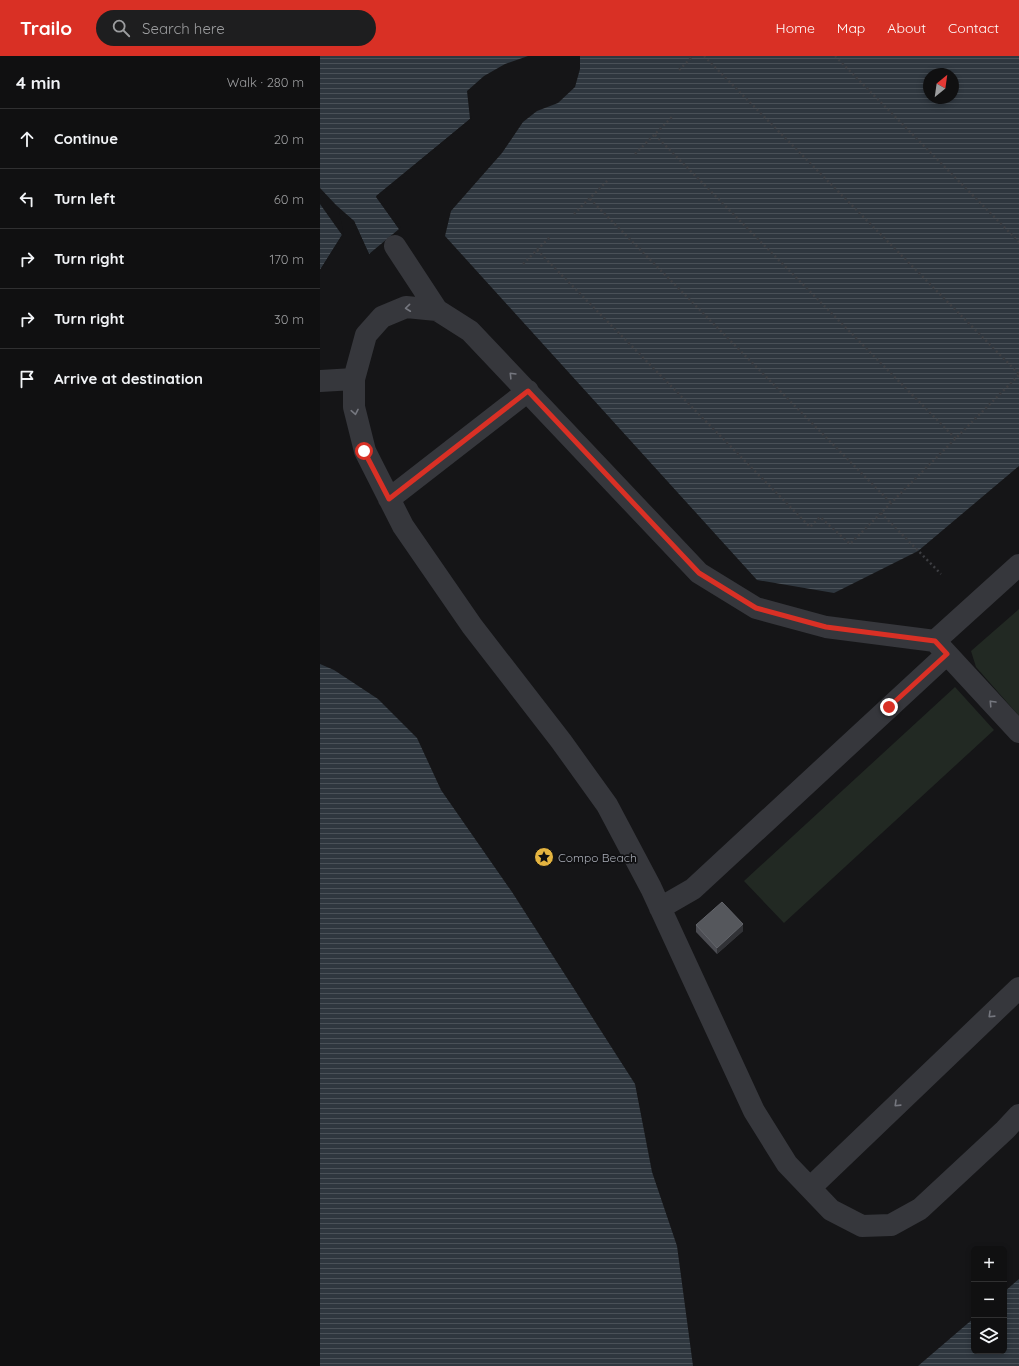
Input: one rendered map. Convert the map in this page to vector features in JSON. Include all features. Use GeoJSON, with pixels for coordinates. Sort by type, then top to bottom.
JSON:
{"type":"FeatureCollection","features":[{"type":"Feature","properties":{"kind":"lane"},"geometry":{"type":"LineString","coordinates":[[395,246],[437,310],[470,331],[699,573],[756,608],[826,627],[941,648],[1019,732]]}},
{"type":"Feature","properties":{"kind":"lane"},"geometry":{"type":"LineString","coordinates":[[437,310],[406,307],[382,317],[366,335],[354,378],[354,407],[364,451],[403,526],[472,626],[561,741],[607,805],[651,888],[754,1111],[787,1164],[831,1210],[862,1226],[891,1225],[920,1209],[1005,1130],[1019,1115]]}},
{"type":"Feature","properties":{"kind":"lane"},"geometry":{"type":"LineString","coordinates":[[320,381],[354,378]]}},
{"type":"Feature","properties":{"kind":"lane"},"geometry":{"type":"LineString","coordinates":[[389,499],[528,391]]}},
{"type":"Feature","properties":{"kind":"lane"},"geometry":{"type":"LineString","coordinates":[[660,908],[693,889],[941,648],[1019,565]]}},
{"type":"Feature","properties":{"kind":"lane"},"geometry":{"type":"LineString","coordinates":[[810,1188],[1019,988]]}},
{"type":"Feature","properties":{"kind":"path"},"geometry":{"type":"LineString","coordinates":[[679,70],[693,56]]}},
{"type":"Feature","properties":{"kind":"path"},"geometry":{"type":"LineString","coordinates":[[537,250],[810,527],[820,517],[850,544],[1019,375],[704,56]]}},
{"type":"Feature","properties":{"kind":"path"},"geometry":{"type":"LineString","coordinates":[[835,56],[1019,242]]}},
{"type":"Feature","properties":{"kind":"path"},"geometry":{"type":"LineString","coordinates":[[635,154],[674,115]]}},
{"type":"Feature","properties":{"kind":"path"},"geometry":{"type":"LineString","coordinates":[[655,135],[956,439]]}},
{"type":"Feature","properties":{"kind":"path"},"geometry":{"type":"LineString","coordinates":[[574,214],[608,180]]}},
{"type":"Feature","properties":{"kind":"path"},"geometry":{"type":"LineString","coordinates":[[590,199],[891,503]]}},
{"type":"Feature","properties":{"kind":"path"},"geometry":{"type":"LineString","coordinates":[[523,264],[550,237]]}},
{"type":"Feature","properties":{"kind":"path"},"geometry":{"type":"LineString","coordinates":[[880,513],[941,574]]}},
{"type":"Feature","properties":{"kind":"shaded area"},"geometry":{"type":"Polygon","coordinates":[[[320,56],[528,56],[505,64],[484,76],[467,91],[470,119],[376,196],[399,229],[369,254],[354,221],[336,206],[342,235],[320,270],[320,56]]]}},
{"type":"Feature","properties":{"kind":"shaded area"},"geometry":{"type":"Polygon","coordinates":[[[580,56],[1019,56],[1019,466],[918,551],[834,593],[757,580],[445,236],[451,211],[502,153],[523,122],[537,111],[558,103],[575,87],[580,69],[580,56]]]}},
{"type":"Feature","properties":{"kind":"shaded area"},"geometry":{"type":"Polygon","coordinates":[[[1019,609],[1019,716],[976,667],[971,651],[1019,609]]]}},
{"type":"Feature","properties":{"kind":"shaded area"},"geometry":{"type":"Polygon","coordinates":[[[320,664],[334,670],[378,699],[417,738],[441,790],[512,892],[635,1084],[652,1172],[677,1246],[693,1366],[320,1366],[320,664]]]}},
{"type":"Feature","properties":{"kind":"shaded area"},"geometry":{"type":"Polygon","coordinates":[[[955,687],[994,730],[784,923],[744,881],[955,687]]]}},
{"type":"Feature","properties":{"kind":"shaded area"},"geometry":{"type":"Polygon","coordinates":[[[1019,1279],[1019,1366],[918,1366],[971,1321],[971,1354],[1007,1354],[1007,1289],[1019,1279]]]}},
{"type":"Feature","properties":{"kind":"pier"},"geometry":{"type":"Polygon","coordinates":[[[472,116],[471,120],[379,197],[401,227],[399,229],[376,197],[472,116]]]}},
{"type":"Feature","properties":{"kind":"pier"},"geometry":{"type":"Polygon","coordinates":[[[320,188],[354,221],[369,254],[368,255],[352,222],[339,211],[344,235],[320,272],[342,235],[320,204],[320,188]]]}},
{"type":"Feature","properties":{"kind":"building"},"geometry":{"type":"Polygon","coordinates":[[[722,902],[743,924],[717,948],[696,925],[722,902]]]}},
{"type":"Feature","properties":{"kind":"place","name":"Compo Beach"},"geometry":{"type":"Point","coordinates":[544,857]}},
{"type":"Feature","properties":{"kind":"route"},"geometry":{"type":"LineString","coordinates":[[364,451],[389,499],[528,391],[699,573],[756,608],[826,627],[935,641],[947,654],[889,707]]}}]}
